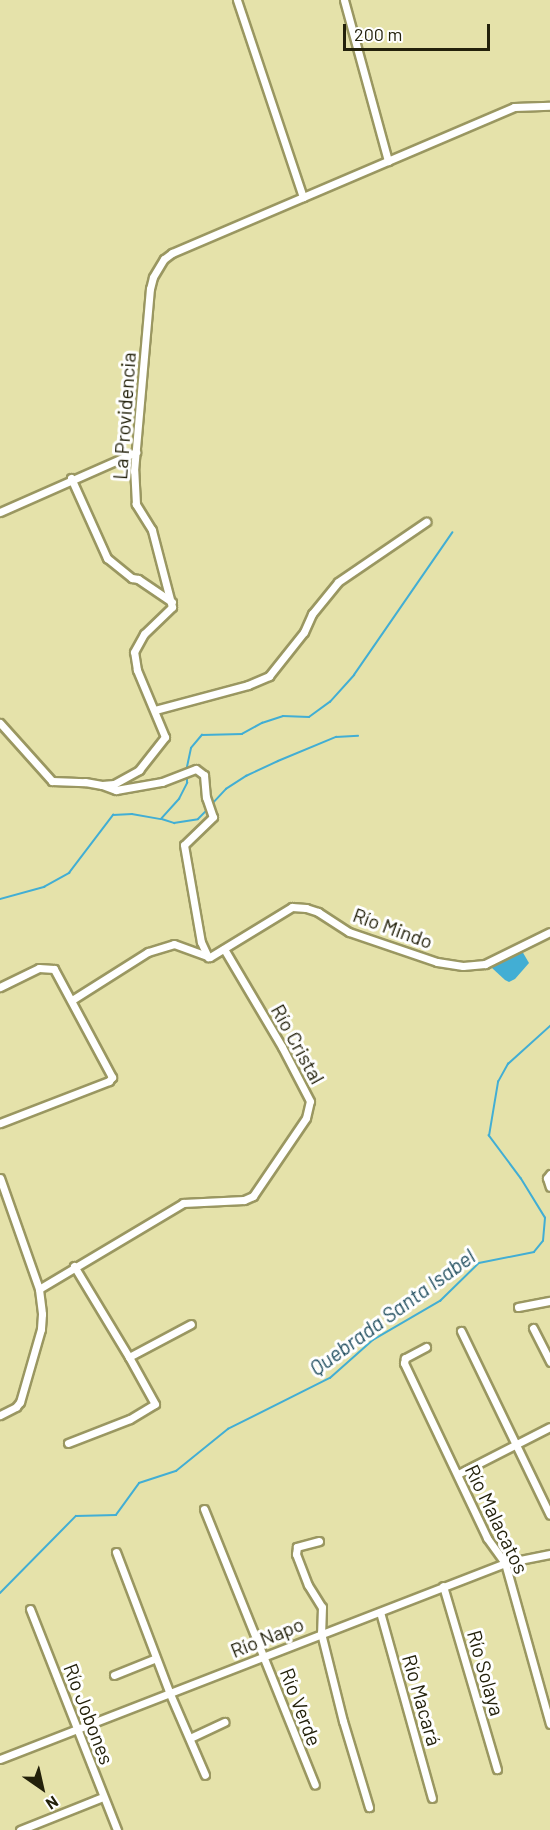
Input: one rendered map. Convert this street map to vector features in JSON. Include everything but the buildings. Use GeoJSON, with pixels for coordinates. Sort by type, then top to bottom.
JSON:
{"type":"FeatureCollection","features":[{"type":"Feature","properties":{"kind":"street"},"geometry":{"type":"LineString","coordinates":[[237,0],[303,197],[514,107],[550,106]]}},
{"type":"Feature","properties":{"kind":"street"},"geometry":{"type":"LineString","coordinates":[[344,0],[388,161]]}},
{"type":"Feature","properties":{"kind":"street","name":"La Providencia"},"geometry":{"type":"LineString","coordinates":[[172,602],[152,530],[136,504],[134,471],[150,289],[158,268],[172,253],[303,197]]}},
{"type":"Feature","properties":{"kind":"street"},"geometry":{"type":"LineString","coordinates":[[0,512],[71,478],[136,452]]}},
{"type":"Feature","properties":{"kind":"street"},"geometry":{"type":"LineString","coordinates":[[123,458],[134,471]]}},
{"type":"Feature","properties":{"kind":"street"},"geometry":{"type":"LineString","coordinates":[[71,478],[107,558],[132,578],[138,579],[172,602],[171,609],[137,642],[134,652],[137,670],[165,733],[164,740],[139,770],[114,784],[102,785]]}},
{"type":"Feature","properties":{"kind":"street"},"geometry":{"type":"LineString","coordinates":[[155,710],[248,685],[269,676],[304,632],[312,614],[338,582],[426,522]]}},
{"type":"Feature","properties":{"kind":"street"},"geometry":{"type":"LineString","coordinates":[[0,723],[52,782],[85,782],[116,790],[150,784],[196,769],[204,775],[206,797],[213,817],[184,845],[201,942],[208,957]]}},
{"type":"Feature","properties":{"kind":"street","name":"Río Mindo"},"geometry":{"type":"LineString","coordinates":[[208,957],[292,907],[299,906],[318,912],[349,932],[437,962],[463,966],[485,964],[550,932]]}},
{"type":"Feature","properties":{"kind":"street"},"geometry":{"type":"LineString","coordinates":[[72,1000],[148,952],[170,944],[208,957]]}},
{"type":"Feature","properties":{"kind":"street","name":"Río Cristal"},"geometry":{"type":"LineString","coordinates":[[39,1289],[74,1266],[183,1203],[244,1200],[253,1196],[309,1113],[310,1101],[287,1056],[224,949]]}},
{"type":"Feature","properties":{"kind":"street"},"geometry":{"type":"LineString","coordinates":[[0,987],[39,968],[54,969],[112,1077],[109,1081],[0,1123]]}},
{"type":"Feature","properties":{"kind":"street"},"geometry":{"type":"LineString","coordinates":[[550,1174],[547,1180],[550,1187]]}},
{"type":"Feature","properties":{"kind":"street"},"geometry":{"type":"LineString","coordinates":[[0,1178],[39,1289],[41,1329],[20,1402],[16,1407],[0,1415]]}},
{"type":"Feature","properties":{"kind":"street"},"geometry":{"type":"LineString","coordinates":[[68,1443],[130,1419],[155,1404],[74,1266]]}},
{"type":"Feature","properties":{"kind":"street"},"geometry":{"type":"LineString","coordinates":[[518,1307],[550,1301]]}},
{"type":"Feature","properties":{"kind":"street"},"geometry":{"type":"LineString","coordinates":[[129,1357],[191,1324]]}},
{"type":"Feature","properties":{"kind":"street"},"geometry":{"type":"LineString","coordinates":[[533,1328],[550,1362]]}},
{"type":"Feature","properties":{"kind":"street"},"geometry":{"type":"LineString","coordinates":[[461,1331],[518,1444],[550,1515]]}},
{"type":"Feature","properties":{"kind":"street","name":"Río Malacatos"},"geometry":{"type":"LineString","coordinates":[[426,1347],[404,1360],[487,1538],[505,1563],[550,1724]]}},
{"type":"Feature","properties":{"kind":"street"},"geometry":{"type":"LineString","coordinates":[[458,1474],[550,1426]]}},
{"type":"Feature","properties":{"kind":"street","name":"Río Verde"},"geometry":{"type":"LineString","coordinates":[[204,1509],[315,1785]]}},
{"type":"Feature","properties":{"kind":"street"},"geometry":{"type":"LineString","coordinates":[[319,1541],[300,1546],[295,1551],[308,1585],[322,1607],[321,1633],[343,1721],[369,1807]]}},
{"type":"Feature","properties":{"kind":"street"},"geometry":{"type":"LineString","coordinates":[[116,1551],[170,1694],[205,1776]]}},
{"type":"Feature","properties":{"kind":"street","name":"Río Napo"},"geometry":{"type":"LineString","coordinates":[[0,1760],[443,1586],[505,1563],[550,1554]]}},
{"type":"Feature","properties":{"kind":"street","name":"Río Solaya"},"geometry":{"type":"LineString","coordinates":[[443,1586],[497,1768]]}},
{"type":"Feature","properties":{"kind":"street","name":"Río Jobones"},"geometry":{"type":"LineString","coordinates":[[30,1609],[117,1830]]}},
{"type":"Feature","properties":{"kind":"street","name":"Río Macará"},"geometry":{"type":"LineString","coordinates":[[380,1612],[432,1798]]}},
{"type":"Feature","properties":{"kind":"street"},"geometry":{"type":"LineString","coordinates":[[114,1675],[156,1658]]}},
{"type":"Feature","properties":{"kind":"street"},"geometry":{"type":"LineString","coordinates":[[190,1738],[225,1722]]}},
{"type":"Feature","properties":{"kind":"street"},"geometry":{"type":"LineString","coordinates":[[20,1830],[103,1797]]}},
{"type":"Feature","properties":{"kind":"water"},"geometry":{"type":"Polygon","coordinates":[[[522,951],[529,963],[515,979],[509,982],[492,968],[493,963],[522,951]]]}},
{"type":"Feature","properties":{"kind":"waterway"},"geometry":{"type":"LineString","coordinates":[[187,767],[191,748],[202,735],[242,734],[262,723],[283,716],[309,717],[330,702],[354,675],[452,533]]}},
{"type":"Feature","properties":{"kind":"waterway"},"geometry":{"type":"LineString","coordinates":[[213,803],[226,789],[246,776],[278,761],[336,737],[358,736]]}},
{"type":"Feature","properties":{"kind":"waterway"},"geometry":{"type":"LineString","coordinates":[[0,899],[44,887],[69,873],[113,815],[132,814],[161,819],[179,799],[187,783],[187,776]]}},
{"type":"Feature","properties":{"kind":"waterway"},"geometry":{"type":"LineString","coordinates":[[162,819],[174,823],[198,819],[207,810]]}},
{"type":"Feature","properties":{"kind":"waterway","name":"Quebrada Santa Isabel"},"geometry":{"type":"LineString","coordinates":[[0,1593],[76,1516],[116,1515],[139,1483],[176,1471],[228,1429],[330,1378],[373,1340],[440,1301],[479,1263],[534,1252],[543,1241],[545,1218],[521,1179],[489,1136],[498,1082],[508,1064],[550,1026]]}}]}
